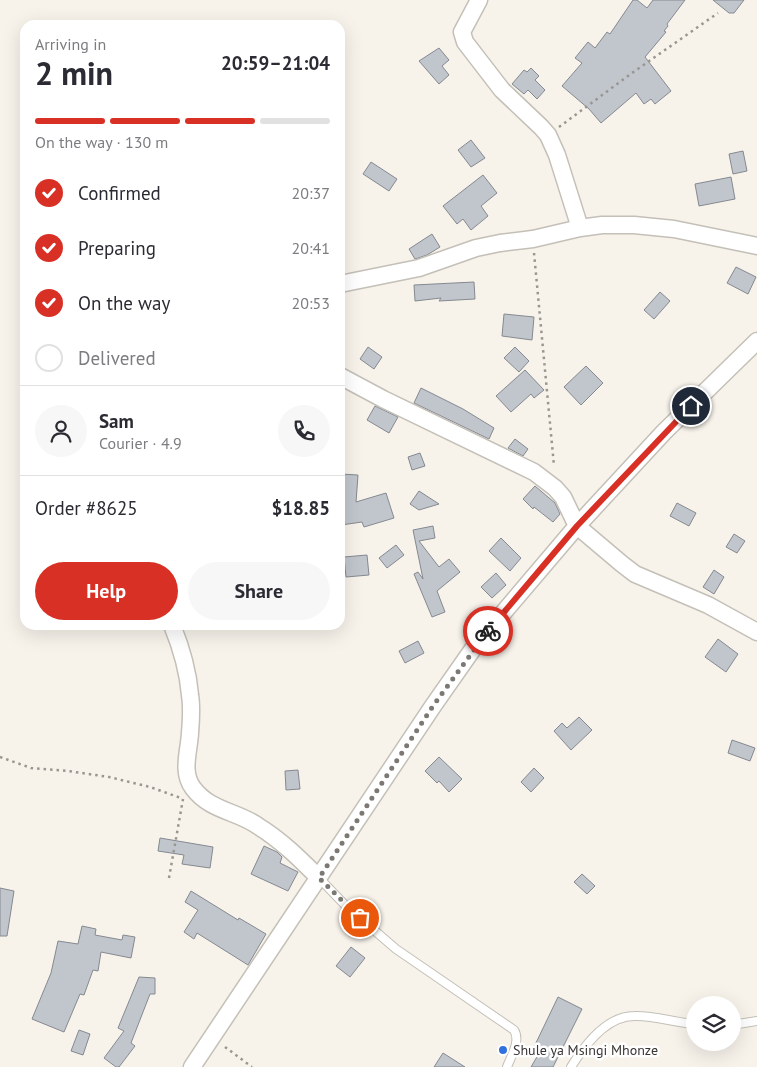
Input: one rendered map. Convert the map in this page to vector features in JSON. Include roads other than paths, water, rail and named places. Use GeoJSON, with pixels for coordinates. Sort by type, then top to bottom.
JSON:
{"type":"FeatureCollection","features":[{"type":"Feature","properties":{"kind":"street"},"geometry":{"type":"LineString","coordinates":[[479,0],[462,32],[464,42],[502,90],[548,135],[557,155],[580,228]]}},
{"type":"Feature","properties":{"kind":"street"},"geometry":{"type":"LineString","coordinates":[[345,283],[420,268],[476,248],[533,239],[580,228],[634,224],[684,231],[757,246]]}},
{"type":"Feature","properties":{"kind":"street"},"geometry":{"type":"LineString","coordinates":[[192,1067],[427,714],[475,646],[577,526],[664,432],[757,341]]}},
{"type":"Feature","properties":{"kind":"street"},"geometry":{"type":"LineString","coordinates":[[345,379],[534,472],[556,488],[570,509],[577,526],[635,574],[708,605],[757,632]]}},
{"type":"Feature","properties":{"kind":"street"},"geometry":{"type":"LineString","coordinates":[[174,630],[186,667],[191,696],[186,768],[191,784],[205,800],[218,809],[257,824],[319,878]]}},
{"type":"Feature","properties":{"kind":"lane"},"geometry":{"type":"LineString","coordinates":[[319,878],[346,906],[396,949],[514,1030],[517,1040],[507,1067]]}},
{"type":"Feature","properties":{"kind":"lane"},"geometry":{"type":"LineString","coordinates":[[570,1067],[598,1034],[613,1021],[625,1016],[686,1023]]}},
{"type":"Feature","properties":{"kind":"lane"},"geometry":{"type":"LineString","coordinates":[[741,1024],[757,1021]]}},
{"type":"Feature","properties":{"kind":"place","name":"Shule ya Msingi Mhonze"},"geometry":{"type":"Point","coordinates":[503,1050]}}]}
